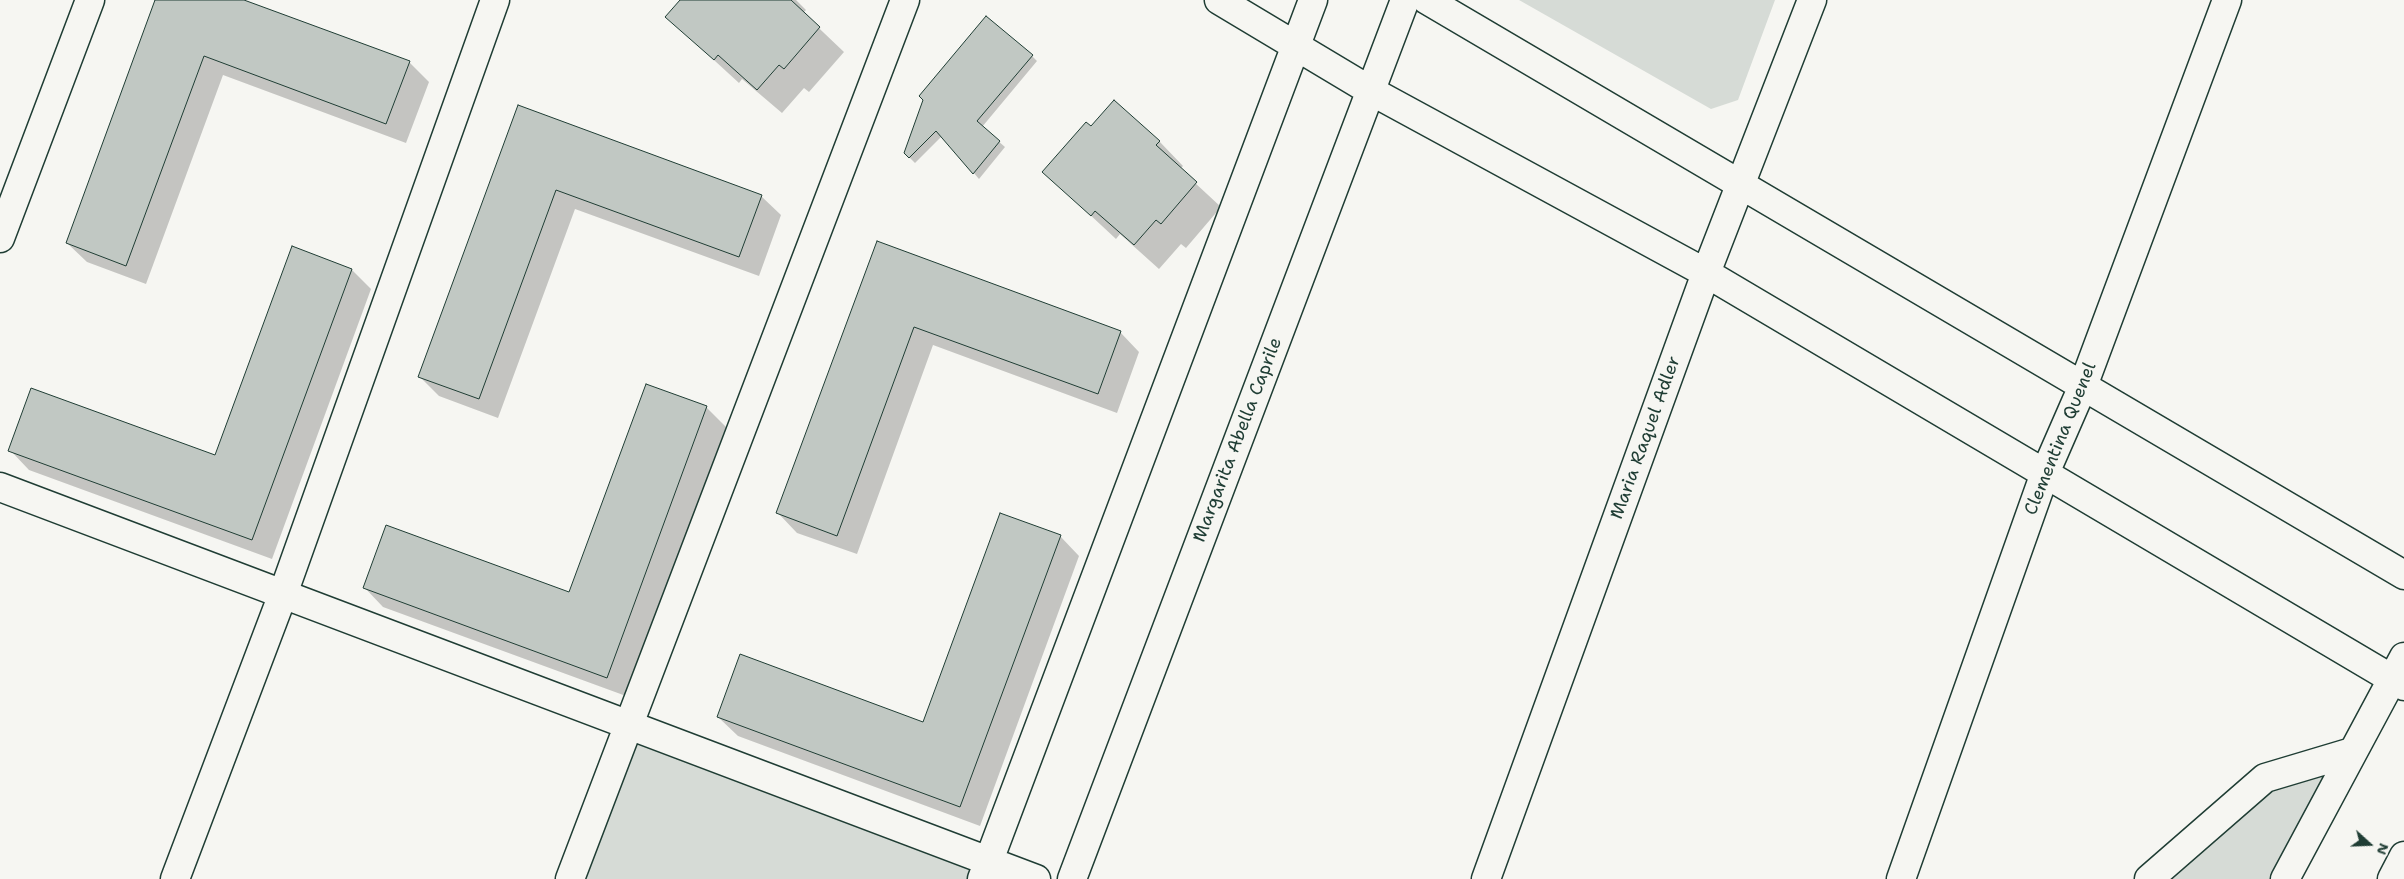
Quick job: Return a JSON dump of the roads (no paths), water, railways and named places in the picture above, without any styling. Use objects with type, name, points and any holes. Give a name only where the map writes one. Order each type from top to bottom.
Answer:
[{"type":"street","points":[[0,238],[90,0]]},
{"type":"street","points":[[175,879],[283,594],[495,0]]},
{"type":"street","points":[[570,879],[905,0]]},
{"type":"street","points":[[1219,0],[1371,91],[1706,273],[2045,473],[2400,674],[2352,752],[2285,879]]},
{"type":"street","points":[[986,870],[1313,0]]},
{"type":"street","name":"Margarita Abella Caprile","points":[[1072,879],[1405,0]]},
{"type":"street","points":[[1427,0],[1741,183],[2404,575]]},
{"type":"street","name":"Maria Raquel Adler","points":[[1486,879],[1706,273],[1812,0]]},
{"type":"street","name":"Clementina Quenel","points":[[1901,879],[2045,473],[2083,386],[2226,0]]},
{"type":"street","points":[[0,486],[627,726],[986,870],[1036,879]]},
{"type":"street","points":[[2149,879],[2265,778],[2352,752]]},
{"type":"street","points":[[2392,879],[2404,856]]}]
